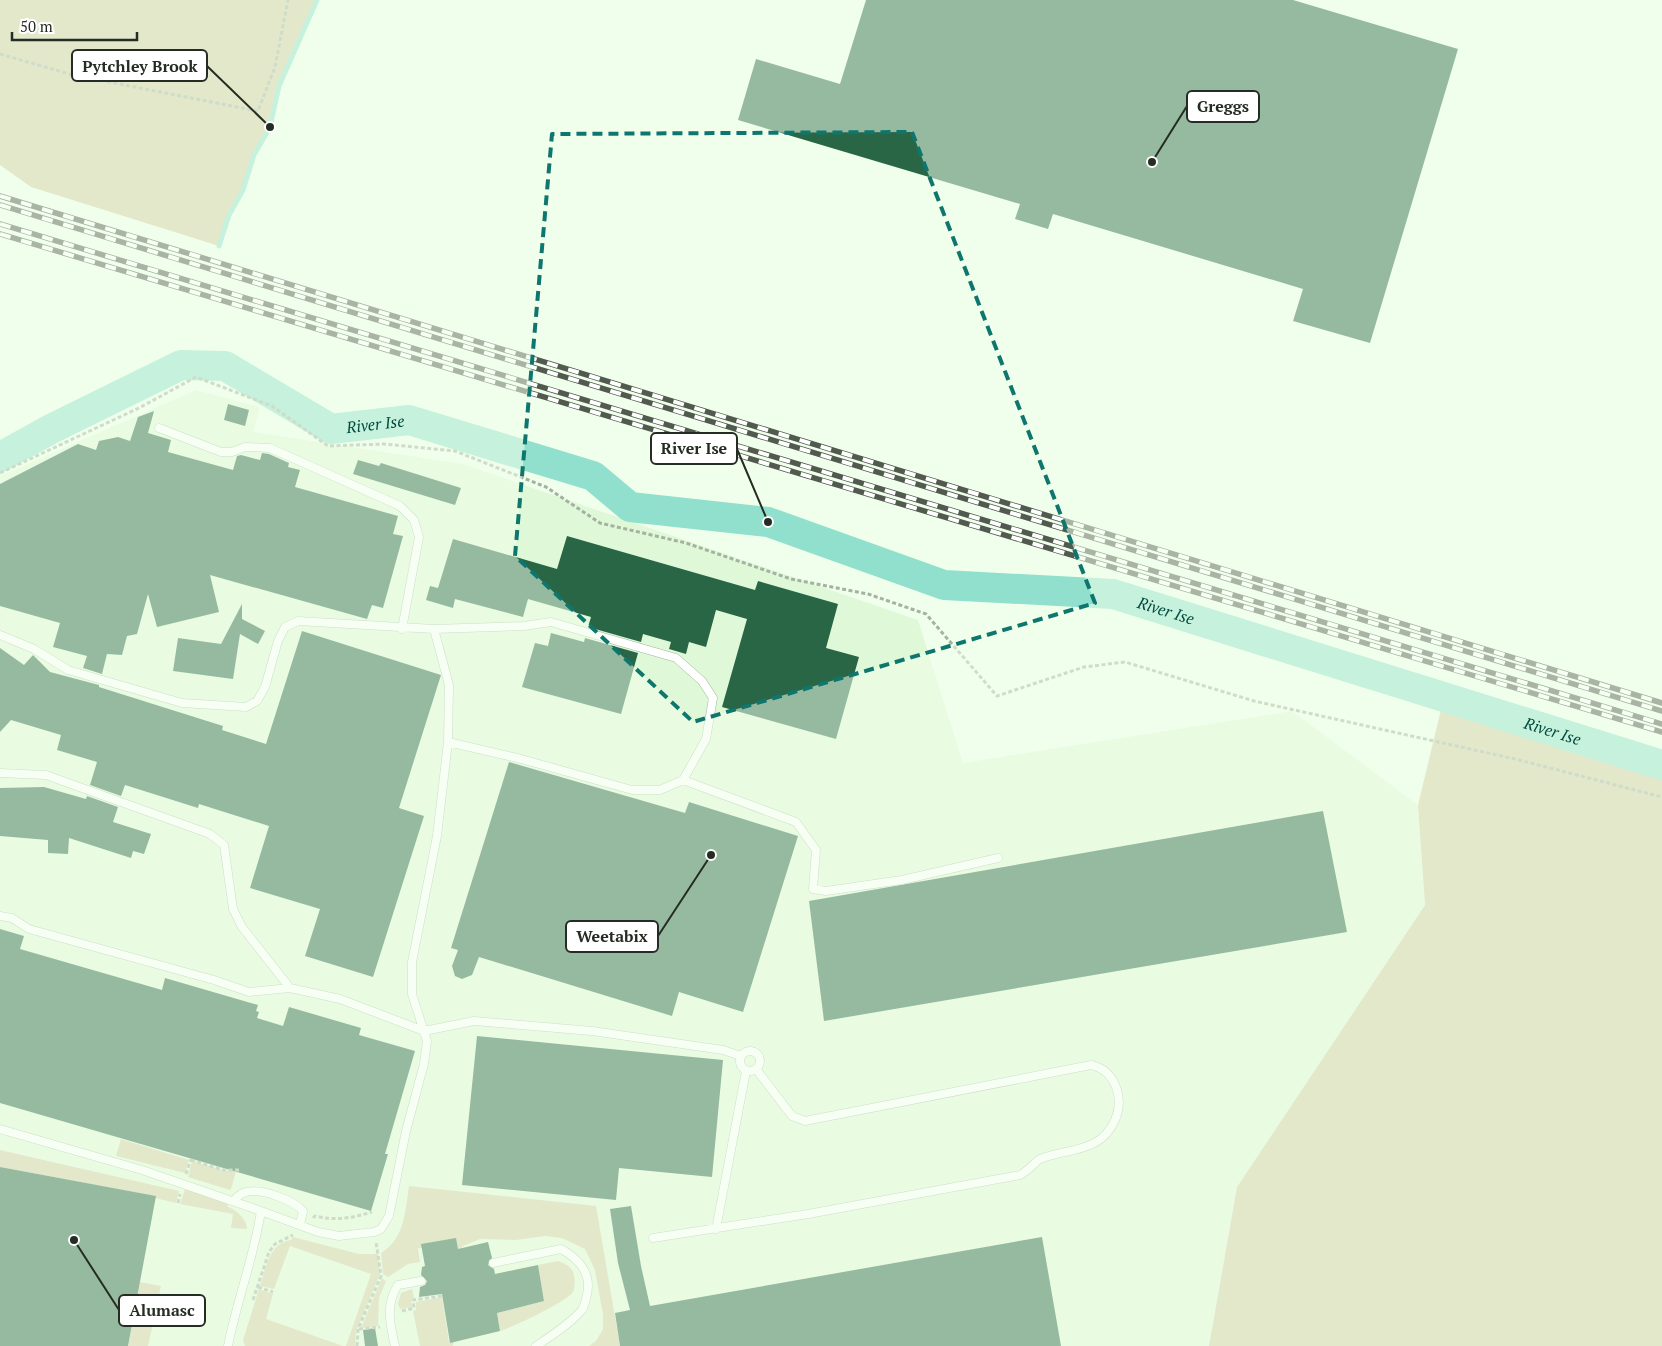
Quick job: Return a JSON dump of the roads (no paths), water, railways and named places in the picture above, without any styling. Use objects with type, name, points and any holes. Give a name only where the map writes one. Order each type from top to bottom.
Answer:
[{"type":"lane","points":[[159,428],[221,452],[232,452],[246,447],[270,448],[400,506],[414,520],[419,537],[402,629]]},
{"type":"lane","points":[[0,635],[34,649],[68,670],[182,703],[246,706],[257,701],[265,688],[278,641],[284,627],[298,621],[402,629],[524,626],[551,622],[676,658],[702,680],[713,698],[706,739],[684,780],[660,790],[632,790],[521,759],[448,742]]},
{"type":"lane","points":[[0,1129],[142,1170],[261,1210],[318,1232],[338,1236],[360,1235],[381,1229],[389,1216],[406,1131],[424,1064],[427,1042],[412,994],[412,962],[437,836],[448,742],[449,684],[434,629]]},
{"type":"lane","points":[[0,773],[46,775],[210,834],[224,845],[232,909],[242,927],[290,988]]},
{"type":"lane","points":[[684,780],[796,822],[816,850],[813,889],[826,891],[902,880],[998,858]]},
{"type":"lane","points":[[0,916],[12,918],[29,929],[214,980],[249,992],[290,988],[340,999],[424,1031],[474,1021],[592,1031],[723,1050],[741,1056]]},
{"type":"lane","points":[[716,1228],[746,1071],[740,1063],[741,1056],[748,1051],[755,1052],[760,1060],[756,1069]]},
{"type":"lane","points":[[653,1238],[808,1214],[1020,1176],[1030,1170],[1038,1160],[1085,1148],[1099,1142],[1113,1125],[1119,1106],[1118,1095],[1110,1076],[1098,1067],[1091,1065],[805,1121],[792,1116],[756,1069]]},
{"type":"lane","points":[[746,1071],[756,1069]]},
{"type":"lane","points":[[232,1201],[246,1192],[259,1192],[284,1198],[296,1204],[303,1211],[300,1224]]},
{"type":"lane","points":[[228,1346],[234,1318],[255,1246],[261,1210]]},
{"type":"lane","points":[[493,1263],[561,1249],[574,1256],[582,1265],[588,1278],[588,1293],[583,1309],[553,1335],[536,1346]]},
{"type":"lane","points":[[395,1346],[389,1313],[390,1299],[398,1285],[420,1280]]},
{"type":"waterway","points":[[219,246],[229,215],[243,190],[254,155],[270,127],[279,86],[317,0]]},
{"type":"waterway","name":"River Ise","points":[[0,457],[51,429],[181,365],[225,366],[331,429],[409,420],[593,476],[630,507],[768,522],[944,585],[1113,594],[1662,765]]},
{"type":"railway","points":[[0,196],[1662,703]]},
{"type":"railway","points":[[0,205],[1662,711]]},
{"type":"railway","points":[[0,224],[1662,724]]},
{"type":"railway","points":[[0,234],[1662,732]]},
{"type":"place","name":"Pytchley Brook","points":[[270,127]]},
{"type":"place","name":"Greggs","points":[[1152,162]]},
{"type":"place","name":"River Ise","points":[[768,522]]},
{"type":"place","name":"Weetabix","points":[[711,855]]},
{"type":"place","name":"Alumasc","points":[[74,1240]]}]
